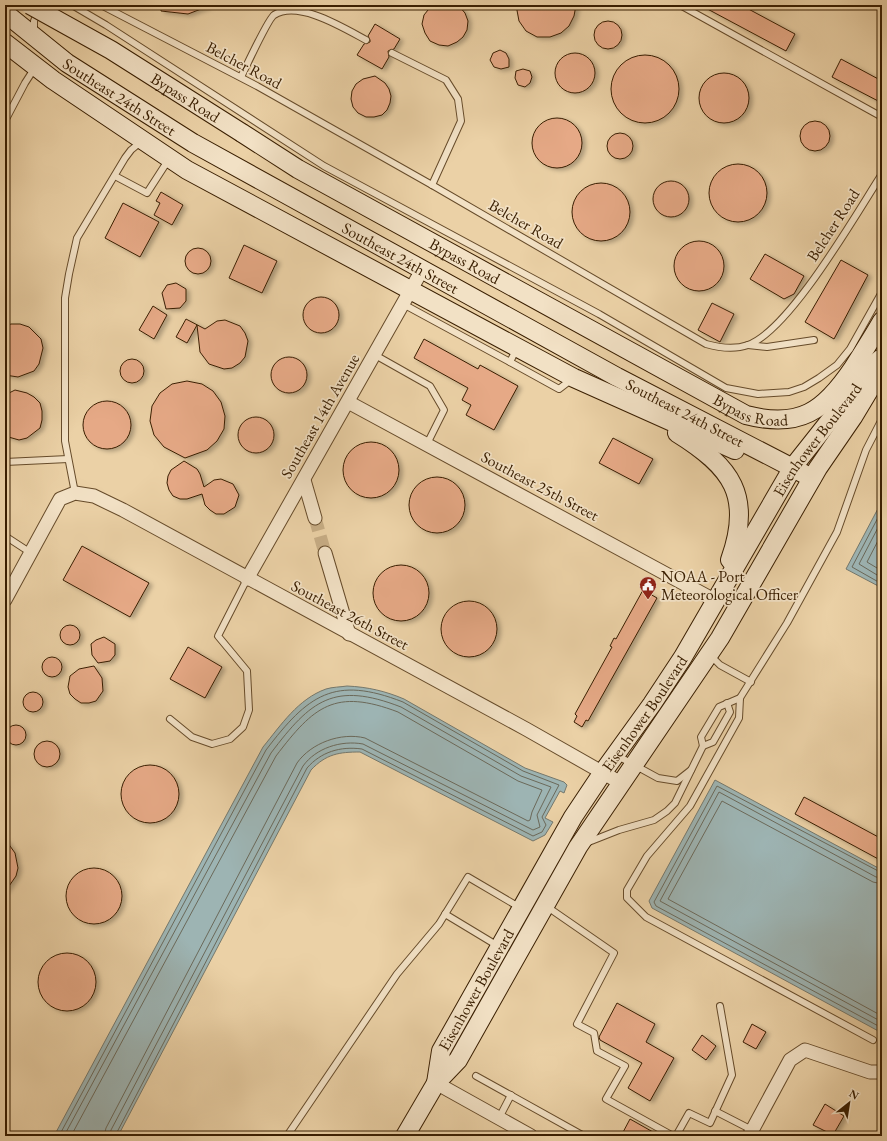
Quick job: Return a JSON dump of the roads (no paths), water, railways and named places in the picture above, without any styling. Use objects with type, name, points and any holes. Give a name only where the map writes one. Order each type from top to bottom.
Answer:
[{"type":"street","name":"Bypass Road","points":[[30,5],[111,50],[305,172],[642,356],[686,383],[746,415],[761,419],[778,420],[805,415],[818,409],[840,388],[882,321]]},
{"type":"street","name":"Southeast 24th Street","points":[[5,13],[67,63],[183,137],[330,220],[528,326],[617,377],[809,482]]},
{"type":"street","name":"Southeast 24th Street","points":[[5,43],[53,80],[187,170],[318,241],[407,297],[514,355],[574,378],[757,460],[790,472]]},
{"type":"street","points":[[92,106],[105,107],[124,117],[129,115],[131,110],[128,103]]},
{"type":"street","points":[[143,140],[163,134],[183,137]]},
{"type":"street","points":[[318,241],[330,220]]},
{"type":"street","name":"Southeast 14th Avenue","points":[[247,579],[422,270]]},
{"type":"street","points":[[514,355],[528,326]]},
{"type":"street","name":"Eisenhower Boulevard","points":[[405,1136],[436,1083],[458,1060],[573,817],[615,754],[660,692],[716,601],[790,472],[854,390],[866,371],[881,357]]},
{"type":"street","name":"Eisenhower Boulevard","points":[[436,1083],[441,1051],[500,948],[534,902],[578,847],[709,655],[809,482],[853,417],[874,382],[881,357]]},
{"type":"street","points":[[624,400],[690,442],[709,456],[721,467],[732,484],[738,500],[740,518],[737,541],[716,601]]},
{"type":"street","name":"Southeast 25th Street","points":[[348,402],[716,601]]},
{"type":"street","points":[[304,480],[315,518]]},
{"type":"street","points":[[5,600],[60,499],[75,493]]},
{"type":"street","name":"Southeast 26th Street","points":[[75,493],[94,496],[123,510],[621,783]]},
{"type":"street","points":[[325,553],[349,634]]},
{"type":"street","points":[[750,1133],[790,1060],[805,1050],[870,1072],[882,1072]]},
{"type":"street","points":[[436,1083],[531,1136]]},
{"type":"lane","points":[[34,37],[34,21],[38,10],[42,5]]},
{"type":"lane","points":[[72,5],[106,25],[324,166],[592,311],[726,388],[758,394],[789,392],[804,387],[819,378],[837,365],[850,349],[882,292]]},
{"type":"lane","name":"Belcher Road","points":[[101,5],[241,77],[432,185],[706,344],[722,349],[748,345],[769,331],[800,299],[882,174]]},
{"type":"lane","points":[[680,5],[882,117]]},
{"type":"lane","points":[[241,77],[273,15],[289,7],[307,9],[366,40]]},
{"type":"lane","points":[[392,53],[446,80],[458,98],[462,121],[432,185]]},
{"type":"lane","points":[[5,121],[25,83],[36,66]]},
{"type":"lane","points":[[75,493],[65,441],[65,298],[69,274],[77,238],[131,150],[143,140]]},
{"type":"lane","points":[[115,176],[147,193],[156,177],[170,158]]},
{"type":"lane","points":[[748,345],[768,347],[814,340]]},
{"type":"lane","points":[[375,355],[430,386],[444,410],[427,444]]},
{"type":"lane","points":[[873,1040],[646,917],[628,898],[627,890],[647,856],[690,806],[739,718],[740,698],[787,623],[837,532],[866,450],[882,419]]},
{"type":"lane","points":[[5,462],[68,458]]},
{"type":"lane","points":[[5,536],[31,552]]},
{"type":"lane","points":[[170,719],[192,738],[212,744],[230,739],[243,727],[249,710],[247,671],[218,636],[247,579]]},
{"type":"lane","points":[[709,655],[720,664],[751,682]]},
{"type":"lane","points":[[578,847],[619,830],[654,820],[675,803],[703,746],[701,737],[719,707],[740,698]]},
{"type":"lane","points":[[703,746],[713,742],[730,712],[727,703]]},
{"type":"lane","points":[[615,754],[658,778],[677,780],[692,769]]},
{"type":"lane","points":[[287,1136],[397,974],[445,914],[468,877],[534,902],[614,953],[577,1024],[594,1033],[597,1051],[625,1066],[606,1099],[675,1136],[689,1113],[710,1123],[732,1075],[720,1006]]},
{"type":"lane","points":[[445,914],[500,948]]},
{"type":"lane","points":[[476,1076],[584,1136]]},
{"type":"lane","points":[[499,1118],[511,1095]]},
{"type":"lane","points":[[715,1111],[750,1133]]},
{"type":"water","points":[[882,501],[882,588],[846,569]]},
{"type":"water","points":[[347,686],[376,690],[404,699],[525,768],[564,782],[567,785],[564,793],[560,791],[545,818],[553,822],[545,835],[533,841],[360,752],[339,753],[322,760],[311,770],[118,1136],[54,1136],[263,747],[283,722],[307,699],[326,689]]},
{"type":"water","points":[[715,780],[882,870],[882,1033],[652,908],[649,901]]},
{"type":"tunnel","points":[[315,518],[325,553]]},
{"type":"place","name":"NOAA - Port Meteorological Officer","points":[[648,600]]}]
